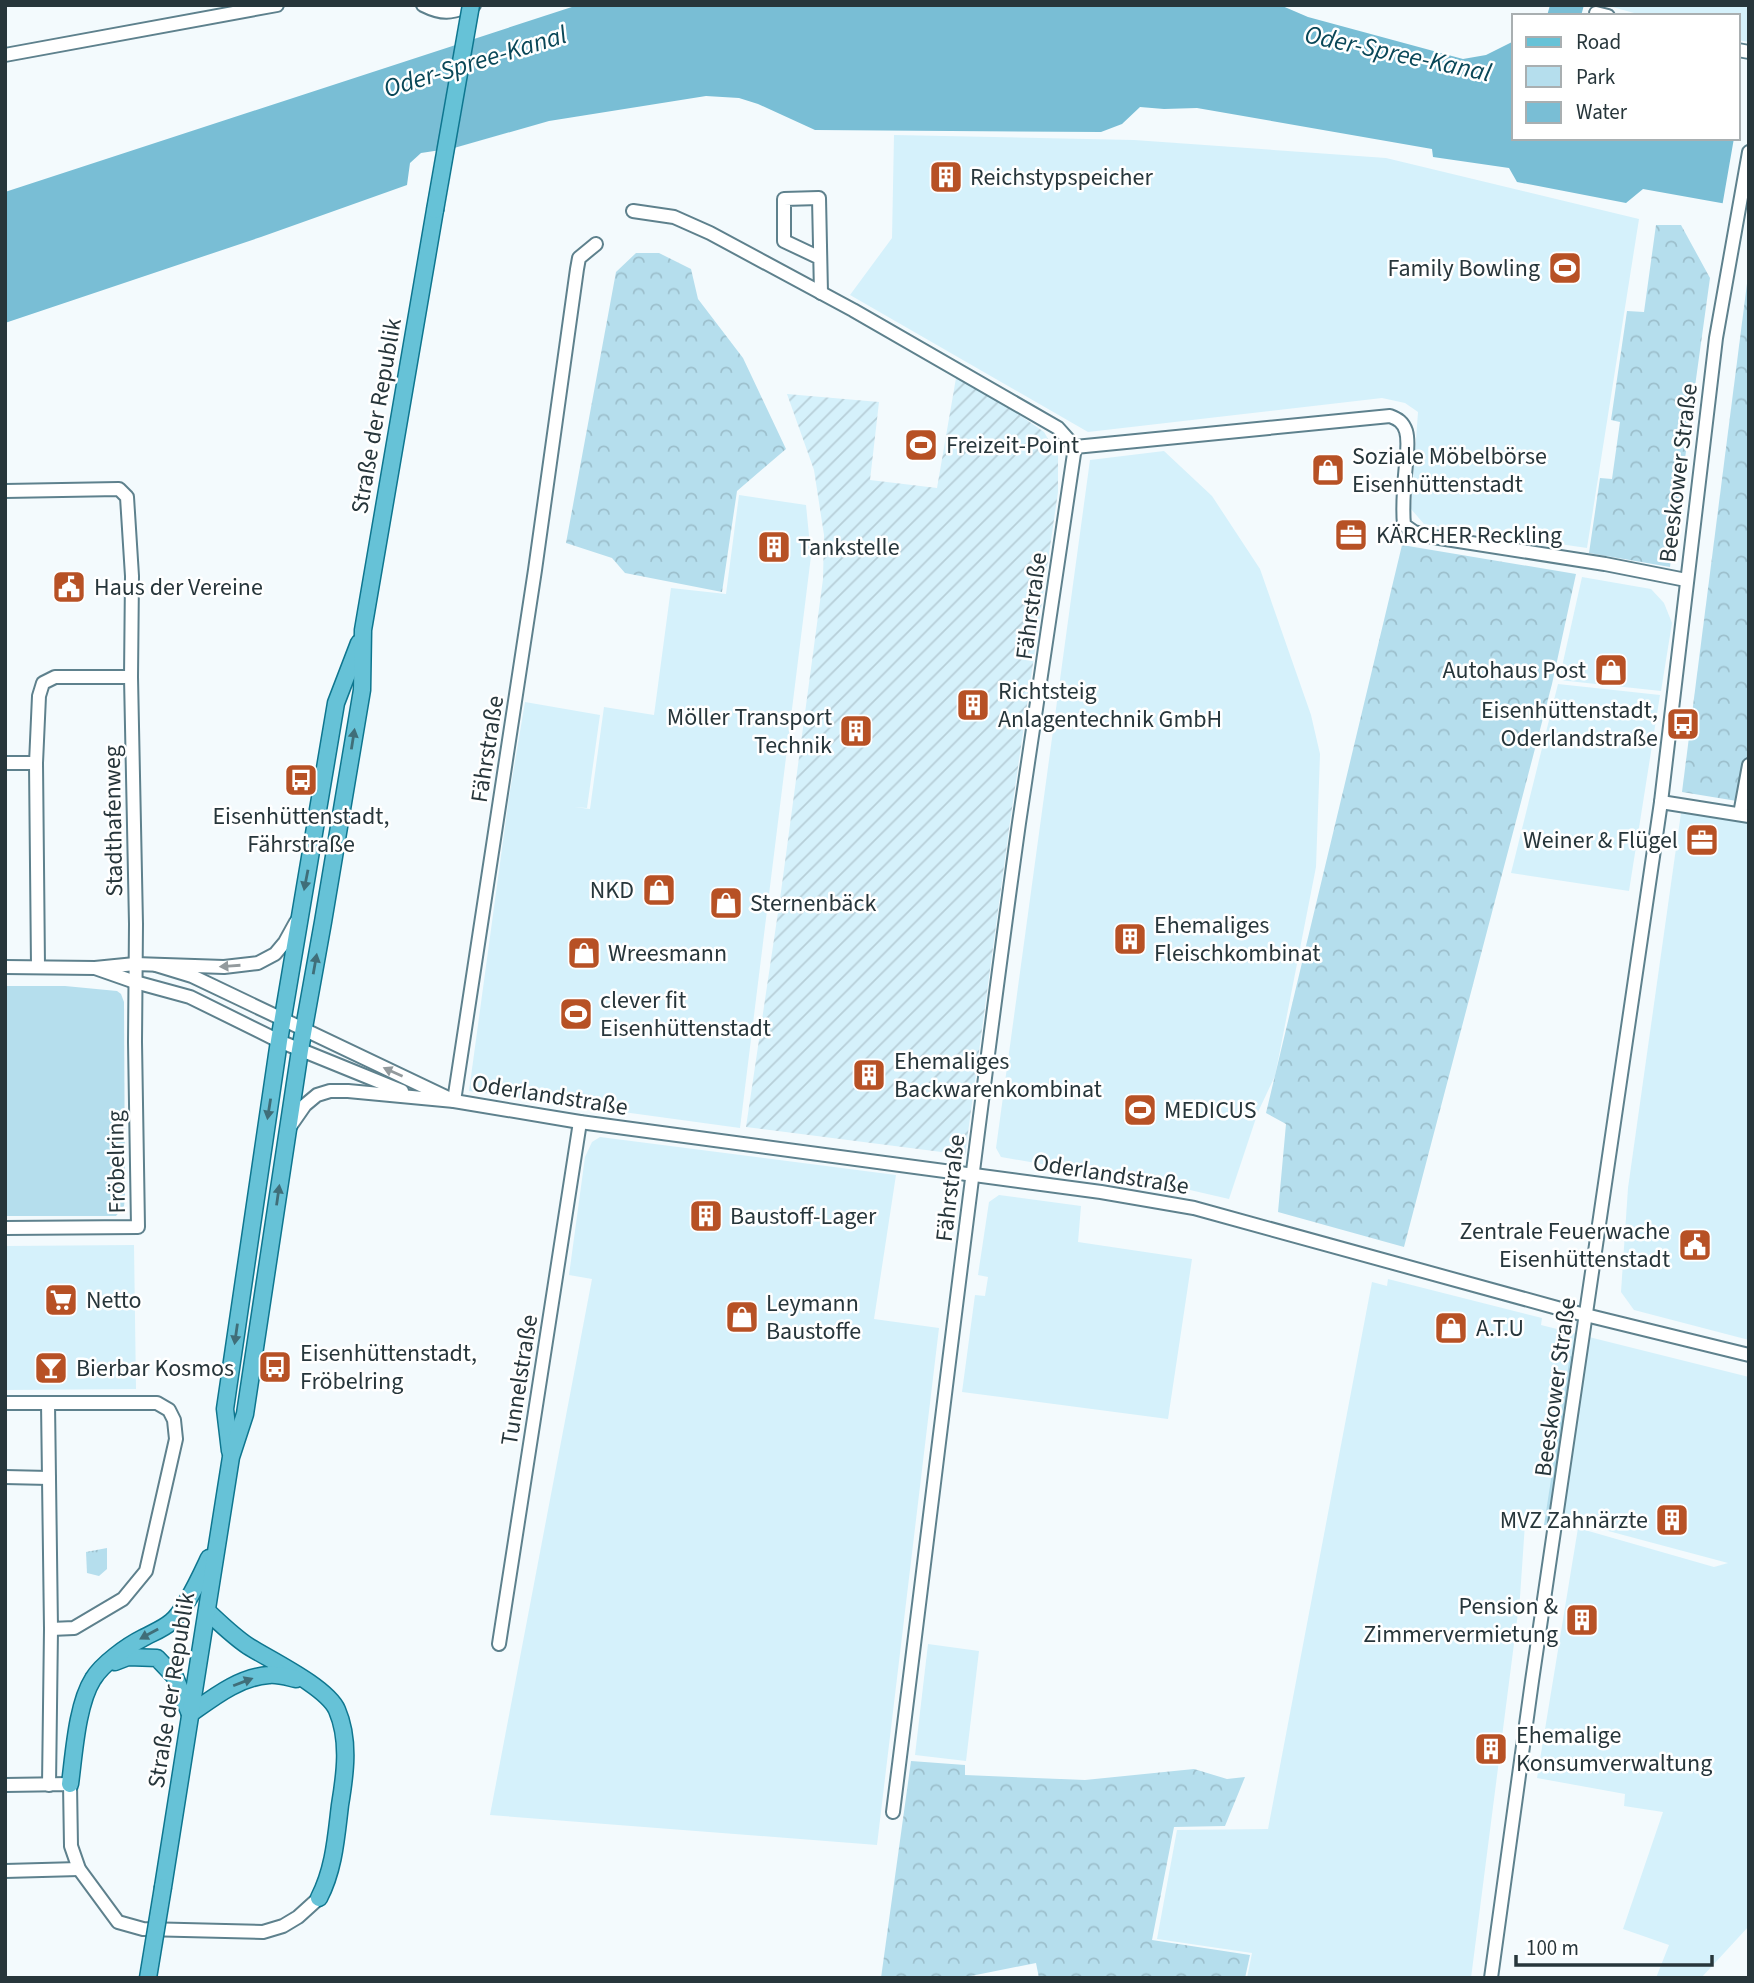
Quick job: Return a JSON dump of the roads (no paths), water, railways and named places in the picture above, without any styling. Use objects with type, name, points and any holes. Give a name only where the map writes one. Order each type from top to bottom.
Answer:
[{"type":"main road","name":"Straße der Republik","points":[[148,1978],[216,1543],[231,1457],[245,1413],[303,1031],[362,690],[363,630],[472,5]]},
{"type":"main road","name":"Straße der Republik","points":[[231,1457],[225,1409],[279,1041],[336,703],[363,630]]},
{"type":"main road","points":[[70,1784],[75,1741],[84,1701],[93,1679],[103,1667],[136,1641],[172,1622],[193,1592],[216,1543]]},
{"type":"main road","points":[[207,1611],[245,1644],[320,1689],[337,1709],[344,1734],[346,1766],[332,1866],[318,1898]]},
{"type":"main road","points":[[103,1667],[128,1657],[157,1658],[175,1677],[190,1714],[223,1691],[248,1679],[270,1674],[303,1680]]},
{"type":"street","points":[[5,55],[277,5]]},
{"type":"street","points":[[423,5],[437,12],[447,13],[472,5]]},
{"type":"street","name":"Beeskower Straße","points":[[1491,1978],[1661,802],[1716,338],[1749,152]]},
{"type":"street","points":[[820,258],[784,241],[784,199],[819,198],[821,293]]},
{"type":"street","points":[[633,211],[674,217],[710,233],[853,310],[1058,428],[1075,447],[1390,416],[1399,420],[1408,440],[1402,507],[1404,525],[1414,532],[1686,580]]},
{"type":"street","name":"Fährstraße","points":[[454,1101],[535,570],[577,269],[579,258],[596,244]]},
{"type":"street","name":"Fährstraße","points":[[893,1812],[973,1175],[1020,823],[1075,447]]},
{"type":"street","name":"Stadthafenweg","points":[[5,491],[119,489],[128,497],[132,576],[135,964]]},
{"type":"street","points":[[38,967],[36,763],[39,696],[43,683],[55,677],[131,677]]},
{"type":"street","points":[[5,763],[36,763]]},
{"type":"street","points":[[1661,802],[1744,815],[1749,765]]},
{"type":"street","points":[[5,967],[95,968],[135,964],[225,967],[258,963],[275,954],[299,916]]},
{"type":"street","name":"Fröbelring","points":[[5,1228],[138,1227],[135,964]]},
{"type":"street","points":[[156,965],[192,976],[303,1031]]},
{"type":"street","points":[[95,968],[190,997],[300,1050]]},
{"type":"street","name":"Oderlandstraße","points":[[303,1031],[454,1101]]},
{"type":"street","name":"Oderlandstraße","points":[[300,1050],[416,1097]]},
{"type":"street","name":"Oderlandstraße","points":[[288,1128],[304,1105],[317,1095],[330,1091],[348,1091],[454,1101],[580,1122],[1101,1192],[1195,1208],[1561,1309],[1749,1355]]},
{"type":"street","name":"Tunnelstraße","points":[[499,1644],[580,1122]]},
{"type":"street","points":[[5,1403],[157,1403],[169,1410],[174,1420],[176,1439],[146,1571],[123,1599],[74,1628],[51,1629]]},
{"type":"street","points":[[48,1403],[51,1629],[49,1784]]},
{"type":"street","points":[[5,1477],[48,1478]]},
{"type":"street","points":[[5,1785],[70,1784],[71,1846],[79,1869],[118,1922],[144,1929],[263,1932],[283,1926],[298,1917],[318,1898]]},
{"type":"street","points":[[5,1871],[79,1869]]},
{"type":"water","name":"Oder-Spree-Kanal","points":[[578,5],[1280,5],[1308,17],[1463,59],[1486,55],[1512,42],[1512,140],[1740,140],[1740,106],[1749,106],[1749,208],[1643,189],[1626,203],[1517,182],[1509,168],[1433,157],[1432,149],[1197,108],[1140,107],[1122,124],[1101,132],[815,130],[739,98],[706,96],[549,121],[454,148],[421,153],[410,163],[407,185],[5,323],[5,192]]},
{"type":"water","points":[[1550,5],[1584,5],[1582,14],[1548,14]]},
{"type":"place","name":"Reichstypspeicher","points":[[946,177]]},
{"type":"place","name":"Family Bowling","points":[[1565,268]]},
{"type":"place","name":"Freizeit-Point","points":[[921,445]]},
{"type":"place","name":"Soziale Möbelbörse Eisenhüttenstadt","points":[[1328,470]]},
{"type":"place","name":"KÄRCHER Reckling","points":[[1351,535]]},
{"type":"place","name":"Tankstelle","points":[[774,547]]},
{"type":"place","name":"Haus der Vereine","points":[[69,587]]},
{"type":"place","name":"Autohaus Post","points":[[1611,670]]},
{"type":"place","name":"Richtsteig Anlagentechnik GmbH","points":[[973,705]]},
{"type":"place","name":"Eisenhüttenstadt, Oderlandstraße","points":[[1683,724]]},
{"type":"place","name":"Möller Transport Technik","points":[[856,731]]},
{"type":"place","name":"Eisenhüttenstadt, Fährstraße","points":[[301,780]]},
{"type":"place","name":"Weiner & Flügel","points":[[1702,840]]},
{"type":"place","name":"NKD","points":[[659,890]]},
{"type":"place","name":"Sternenbäck","points":[[726,903]]},
{"type":"place","name":"Ehemaliges Fleischkombinat","points":[[1130,939]]},
{"type":"place","name":"Wreesmann","points":[[584,953]]},
{"type":"place","name":"clever fit Eisenhüttenstadt","points":[[576,1014]]},
{"type":"place","name":"Ehemaliges Backwarenkombinat","points":[[869,1075]]},
{"type":"place","name":"MEDICUS","points":[[1140,1110]]},
{"type":"place","name":"Baustoff-Lager","points":[[706,1216]]},
{"type":"place","name":"Zentrale Feuerwache Eisenhüttenstadt","points":[[1695,1245]]},
{"type":"place","name":"Netto","points":[[61,1300]]},
{"type":"place","name":"Leymann Baustoffe","points":[[742,1317]]},
{"type":"place","name":"A.T.U","points":[[1451,1328]]},
{"type":"place","name":"Eisenhüttenstadt, Fröbelring","points":[[275,1367]]},
{"type":"place","name":"Bierbar Kosmos","points":[[51,1368]]},
{"type":"place","name":"MVZ Zahnärzte","points":[[1672,1520]]},
{"type":"place","name":"Pension & Zimmervermietung","points":[[1582,1620]]},
{"type":"place","name":"Ehemalige Konsumverwaltung","points":[[1491,1749]]}]
